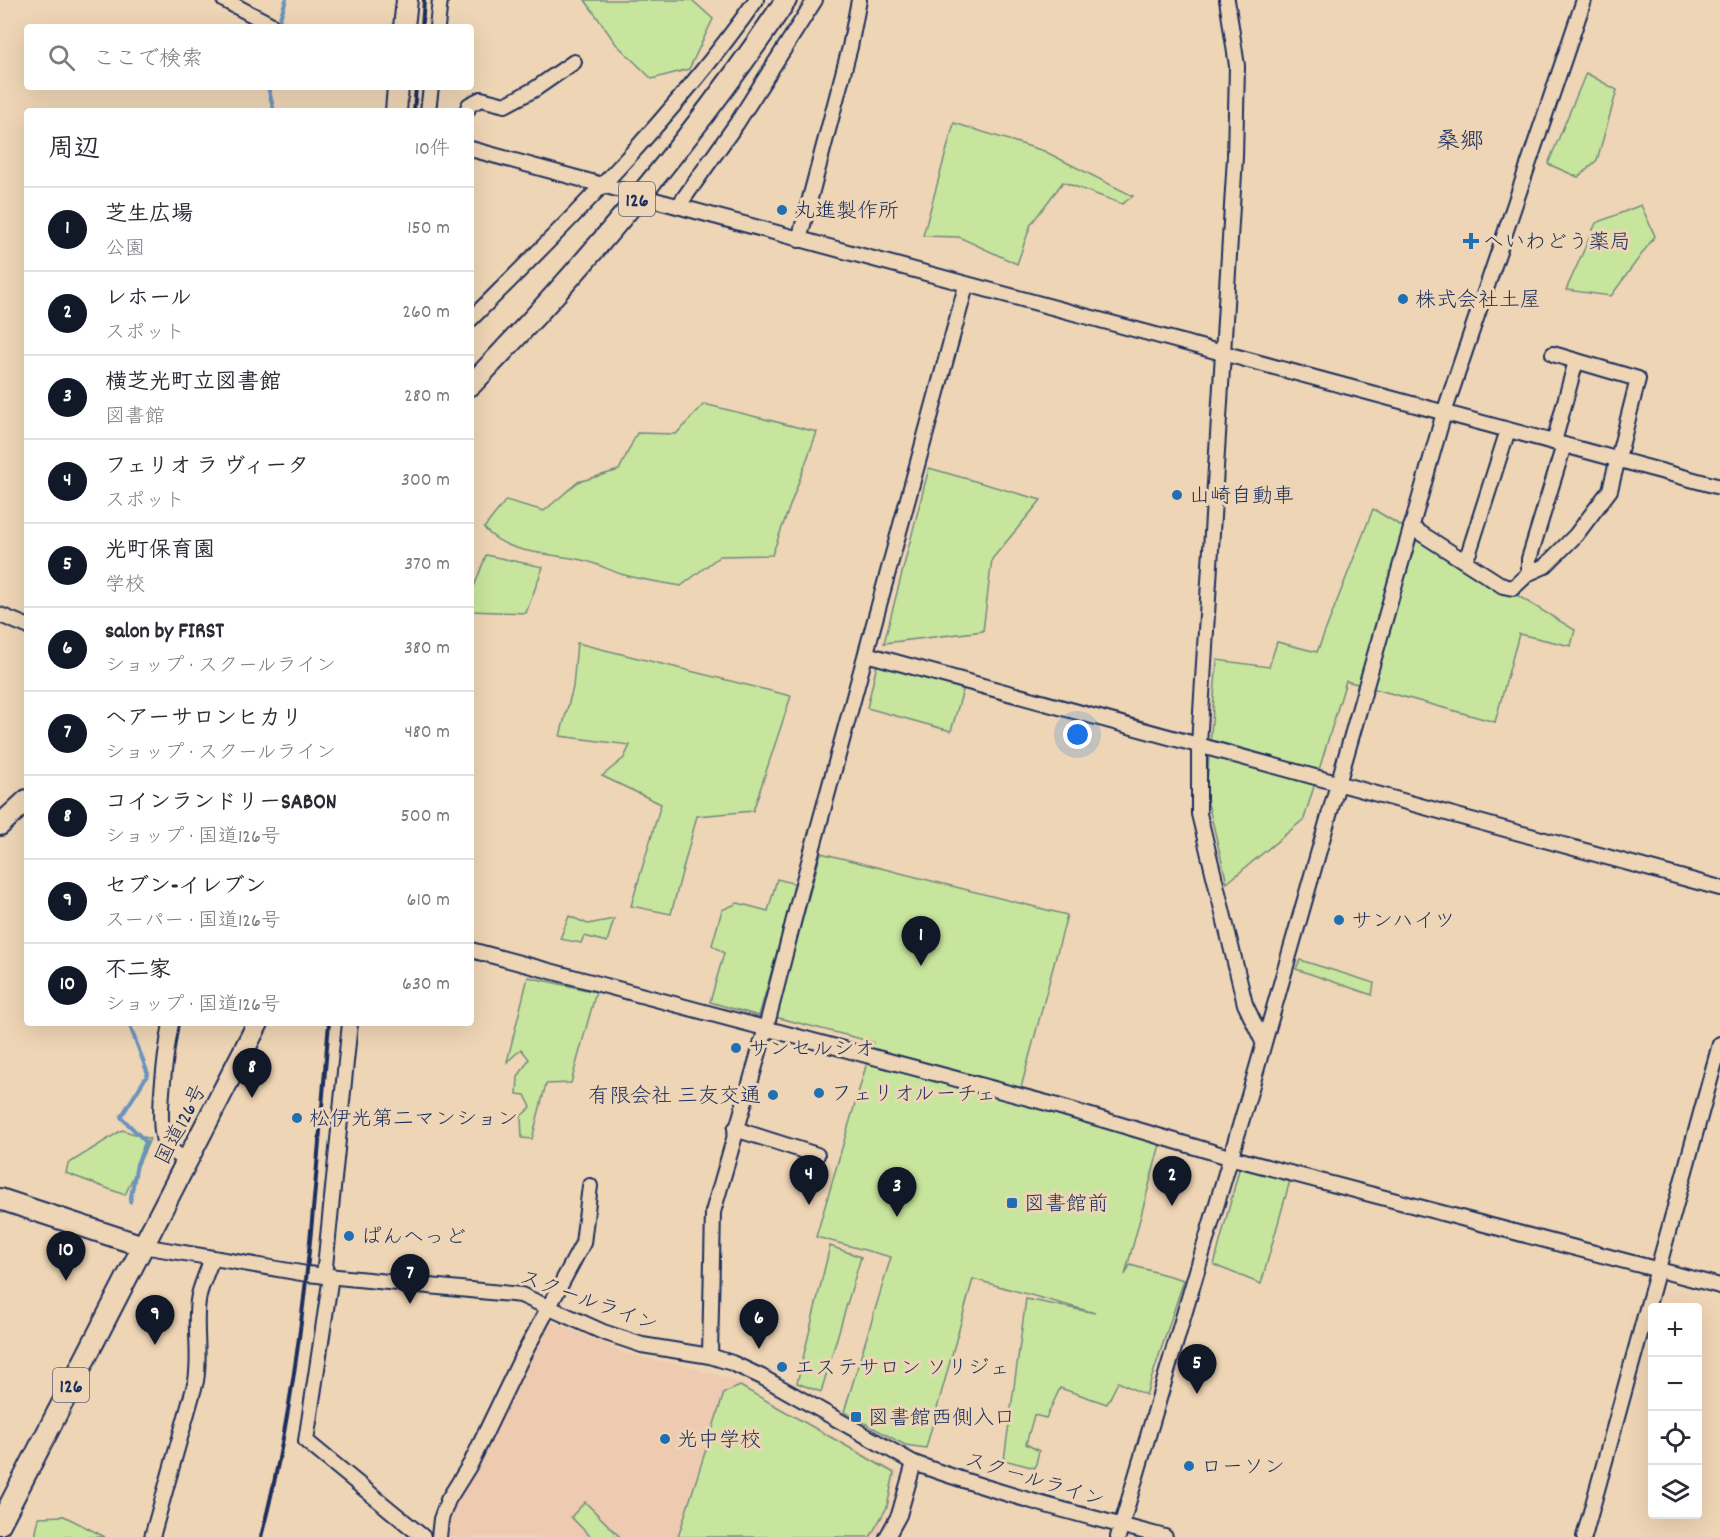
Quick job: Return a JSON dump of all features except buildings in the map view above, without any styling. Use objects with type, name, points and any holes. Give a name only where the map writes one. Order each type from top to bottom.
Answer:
[{"type":"highway","points":[[404,24],[407,0]]},
{"type":"highway","name":"126","points":[[474,382],[580,267],[660,171],[786,0]]},
{"type":"highway","points":[[396,108],[398,90]]},
{"type":"highway","points":[[0,825],[24,803]]},
{"type":"highway","name":"国道126号","points":[[0,1524],[143,1246],[189,1162],[257,1026]]},
{"type":"highway","points":[[0,1199],[143,1246]]},
{"type":"street","points":[[224,0],[270,24]]},
{"type":"street","points":[[437,24],[440,0]]},
{"type":"street","points":[[474,316],[603,187],[756,0]]},
{"type":"street","points":[[679,205],[737,123],[815,0]]},
{"type":"street","points":[[799,240],[850,47],[859,0]]},
{"type":"street","points":[[1227,0],[1237,66],[1234,157],[1199,745],[1199,814],[1245,1004],[1263,1042]]},
{"type":"street","points":[[1120,1532],[1444,412],[1584,0]]},
{"type":"street","points":[[468,108],[469,105],[481,99],[505,105],[535,89],[574,62]]},
{"type":"street","points":[[428,108],[431,90]]},
{"type":"street","points":[[474,150],[628,192]]},
{"type":"street","points":[[651,199],[1720,488]]},
{"type":"street","points":[[710,1356],[713,1212],[735,1129],[766,1028],[966,286]]},
{"type":"street","points":[[1411,527],[1503,586],[1513,588],[1529,573],[1545,566],[1576,535],[1610,490],[1638,379],[1553,354]]},
{"type":"street","points":[[1529,573],[1529,560],[1559,444],[1576,361]]},
{"type":"street","points":[[1463,560],[1469,552],[1508,430]]},
{"type":"street","points":[[0,615],[24,625]]},
{"type":"street","points":[[866,654],[1720,888]]},
{"type":"street","points":[[474,951],[1047,1103],[1229,1157],[1720,1287]]},
{"type":"street","points":[[171,1026],[165,1062],[161,1128],[165,1144],[189,1162]]},
{"type":"street","points":[[350,1026],[327,1276],[306,1442],[423,1537]]},
{"type":"street","points":[[1584,1537],[1720,1044]]},
{"type":"street","points":[[735,1129],[817,1155]]},
{"type":"street","points":[[440,1537],[441,1519],[448,1500],[471,1463],[519,1361],[584,1243],[590,1186]]},
{"type":"street","name":"スクールライン","points":[[143,1246],[327,1276],[509,1292],[549,1307],[603,1332],[642,1345],[710,1356],[762,1377],[914,1462],[1120,1532],[1165,1537]]},
{"type":"street","points":[[152,1537],[196,1381],[200,1357],[197,1317],[199,1294],[212,1258]]},
{"type":"street","points":[[887,1537],[899,1515],[914,1462]]},
{"type":"shaded area","name":"光中学校","points":[[550,1321],[626,1354],[690,1367],[732,1380],[898,1472],[889,1506],[876,1537],[450,1537],[448,1530],[454,1507],[478,1468]]},
{"type":"green space","points":[[585,0],[692,0],[713,19],[689,69],[652,79],[616,44]]},
{"type":"green space","points":[[1586,73],[1617,90],[1597,160],[1578,177],[1548,164]]},
{"type":"green space","points":[[954,123],[1044,151],[1133,196],[1122,204],[1063,182],[1031,224],[1017,264],[959,237],[923,236]]},
{"type":"green space","points":[[1641,205],[1655,236],[1611,296],[1566,290],[1596,223]]},
{"type":"green space","points":[[704,404],[817,432],[772,555],[720,556],[681,586],[628,576],[573,558],[519,549],[494,537],[484,528],[506,500],[544,511],[578,482],[619,470],[637,433],[676,434]]},
{"type":"green space","points":[[929,468],[1041,500],[992,559],[983,631],[884,643]]},
{"type":"green space","points":[[1373,509],[1575,630],[1571,646],[1519,634],[1495,722],[1346,681],[1304,819],[1227,883],[1206,795],[1217,660],[1269,667],[1277,642],[1317,652]]},
{"type":"green space","points":[[486,555],[543,567],[526,613],[474,611],[474,587]]},
{"type":"green space","points":[[577,643],[791,696],[753,811],[697,816],[671,914],[631,906],[661,804],[602,776],[624,758],[630,745],[560,736],[573,687]]},
{"type":"green space","points":[[879,656],[966,680],[951,731],[867,708]]},
{"type":"green space","points":[[821,853],[1067,915],[1018,1099],[1162,1137],[1125,1275],[1130,1265],[1184,1280],[1146,1395],[1118,1382],[1107,1404],[1060,1388],[1046,1418],[1034,1415],[1026,1444],[1039,1451],[1035,1468],[1004,1460],[1026,1299],[1095,1313],[973,1279],[926,1448],[905,1445],[844,1412],[891,1257],[816,1237],[873,1042],[775,1017]]},
{"type":"green space","points":[[777,879],[796,884],[759,1016],[710,1002],[724,953],[712,945],[722,910],[738,903],[768,911]]},
{"type":"green space","points":[[569,916],[588,924],[614,919],[607,942],[584,936],[581,943],[560,939]]},
{"type":"green space","points":[[1300,960],[1374,983],[1372,995],[1296,969]]},
{"type":"green space","points":[[528,977],[596,992],[571,1083],[546,1084],[532,1139],[522,1138],[521,1116],[531,1107],[525,1095],[517,1094],[518,1077],[529,1059],[521,1049],[507,1062]]},
{"type":"green space","points":[[122,1130],[150,1139],[125,1195],[66,1173],[68,1164]]},
{"type":"green space","points":[[1240,1166],[1291,1177],[1261,1284],[1214,1265]]},
{"type":"green space","points":[[830,1246],[861,1257],[821,1392],[797,1383]]},
{"type":"green space","points":[[740,1386],[894,1473],[887,1507],[870,1537],[678,1537],[724,1393]]},
{"type":"green space","points":[[585,1502],[620,1537],[591,1537],[571,1517]]},
{"type":"green space","points":[[64,1516],[105,1537],[35,1537],[39,1517]]},
{"type":"waterway","points":[[278,24],[286,0]]},
{"type":"waterway","points":[[269,90],[273,108]]},
{"type":"waterway","points":[[130,1026],[148,1074],[121,1117],[146,1142],[137,1164],[130,1202]]},
{"type":"railway","points":[[422,24],[424,0]]},
{"type":"railway","points":[[414,108],[416,90]]},
{"type":"railway","points":[[261,1537],[276,1474],[298,1346],[306,1282],[329,1026]]},
{"type":"place","name":"丸進製作所","points":[[782,210]]},
{"type":"place","name":"へいわどう薬局","points":[[1471,241]]},
{"type":"place","name":"株式会社土屋","points":[[1403,299]]},
{"type":"place","name":"山崎自動車","points":[[1177,495]]},
{"type":"place","name":"サンハイツ","points":[[1339,920]]},
{"type":"place","name":"芝生広場","points":[[921,966]]},
{"type":"place","name":"サンセルシオ","points":[[736,1048]]},
{"type":"place","name":"フェリオルーチェ","points":[[819,1093]]},
{"type":"place","name":"有限会社 三友交通","points":[[773,1095]]},
{"type":"place","name":"コインランドリーSABON","points":[[252,1098]]},
{"type":"place","name":"松伊光第二マンション","points":[[297,1118]]},
{"type":"place","name":"図書館前","points":[[1012,1203]]},
{"type":"place","name":"フェリオ ラ ヴィータ","points":[[809,1205]]},
{"type":"place","name":"レホール","points":[[1172,1206]]},
{"type":"place","name":"横芝光町立図書館","points":[[897,1217]]},
{"type":"place","name":"ぱんへっど","points":[[349,1236]]},
{"type":"place","name":"不二家","points":[[66,1281]]},
{"type":"place","name":"ヘアーサロンヒカリ","points":[[410,1304]]},
{"type":"place","name":"セブン-イレブン","points":[[155,1345]]},
{"type":"place","name":"salon by FIRST","points":[[759,1349]]},
{"type":"place","name":"エステサロン ソリジェ","points":[[782,1367]]},
{"type":"place","name":"光町保育園","points":[[1197,1394]]},
{"type":"place","name":"図書館西側入口","points":[[856,1417]]},
{"type":"place","name":"光中学校","points":[[665,1439]]},
{"type":"place","name":"ローソン","points":[[1189,1466]]},
{"type":"district","name":"桑郷","points":[[1460,140]]}]
